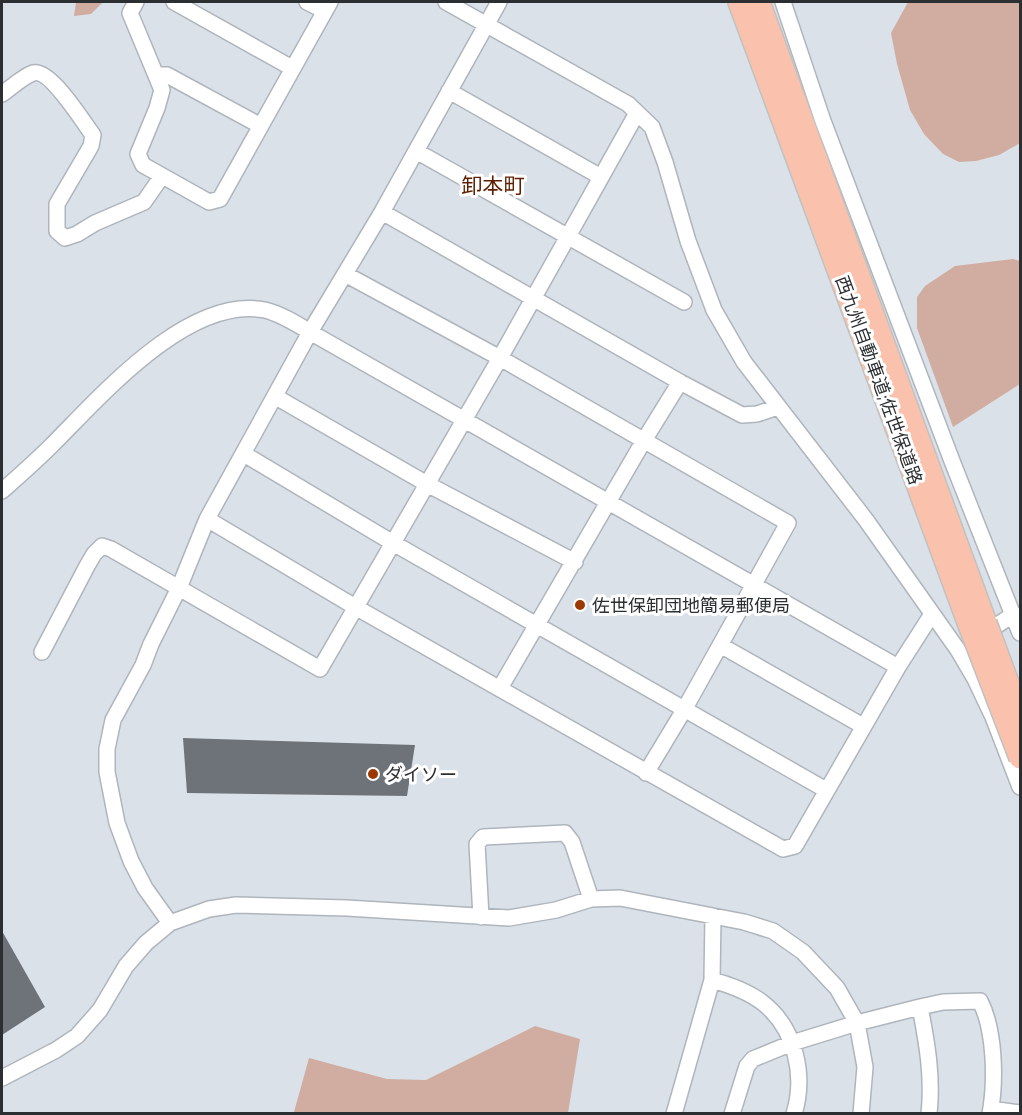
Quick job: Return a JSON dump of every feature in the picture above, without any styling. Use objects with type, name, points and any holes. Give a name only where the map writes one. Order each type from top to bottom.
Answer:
[{"type":"highway","name":"西九州自動車道;佐世保道路","points":[[739,2],[978,624],[1020,715]]},
{"type":"highway","name":"西九州自動車道;佐世保道路","points":[[759,2],[978,624],[1020,758]]},
{"type":"street","points":[[136,2],[130,13],[162,90],[138,154],[143,165],[209,202],[220,200],[327,6],[307,2]]},
{"type":"street","points":[[174,2],[292,69]]},
{"type":"street","points":[[446,2],[628,104],[652,127],[665,162],[688,241],[714,310],[744,362],[866,520],[958,650],[993,717],[1020,787]]},
{"type":"street","points":[[170,923],[145,888],[131,861],[111,797],[106,749],[113,720],[143,665],[179,588],[207,519],[310,332],[382,212],[499,2]]},
{"type":"street","points":[[783,2],[823,121],[947,450],[1020,633]]},
{"type":"street","points":[[2,94],[33,73],[40,73],[52,81],[93,135],[91,146],[57,204],[57,231],[65,238],[144,202],[162,176]]},
{"type":"street","points":[[156,75],[168,75],[261,126]]},
{"type":"street","points":[[449,91],[601,177]]},
{"type":"street","points":[[42,652],[87,566],[102,546],[111,549],[320,669],[500,358],[637,113]]},
{"type":"street","points":[[416,151],[684,302]]},
{"type":"street","points":[[382,212],[742,415],[757,414],[778,407]]},
{"type":"street","points":[[345,274],[500,358],[788,523],[684,710],[646,772]]},
{"type":"street","points":[[2,491],[143,358],[166,340],[191,325],[218,314],[243,309],[266,310],[310,332],[898,667]]},
{"type":"street","points":[[500,688],[680,382]]},
{"type":"street","points":[[276,397],[427,484],[575,562]]},
{"type":"street","points":[[244,454],[393,543],[826,790]]},
{"type":"street","points":[[207,519],[357,608],[783,849],[795,846],[863,726],[932,614]]},
{"type":"street","points":[[958,650],[1014,614]]},
{"type":"street","points":[[720,645],[863,726]]},
{"type":"street","points":[[481,917],[477,844],[483,837],[565,833],[572,842],[591,899]]},
{"type":"street","points":[[2,1078],[56,1050],[88,1025],[112,993],[133,956],[158,932],[170,923],[208,909],[236,905],[347,908],[509,918],[530,916],[591,899],[620,898],[760,927],[789,941],[827,976],[845,999],[857,1023],[865,1067],[861,1113]]},
{"type":"street","points":[[673,1113],[712,980],[713,916]]},
{"type":"street","points":[[712,980],[736,987],[763,1003],[780,1020],[792,1043],[798,1062],[800,1080],[794,1113]]},
{"type":"street","points":[[732,1113],[747,1066],[753,1059],[792,1043],[857,1023],[943,1002],[980,1001],[987,1014],[993,1049],[991,1111],[1020,1113]]},
{"type":"street","points":[[920,1007],[929,1053],[931,1085],[929,1113]]},
{"type":"shaded area","points":[[76,2],[103,2],[91,14],[74,16]]},
{"type":"shaded area","points":[[908,2],[1020,2],[1020,143],[999,155],[976,161],[959,162],[943,154],[924,134],[910,110],[891,33]]},
{"type":"shaded area","points":[[1013,259],[1020,261],[1020,384],[953,427],[917,328],[917,297],[925,286],[955,266]]},
{"type":"shaded area","points":[[535,1026],[580,1039],[568,1113],[286,1113],[294,1112],[309,1058],[387,1079],[426,1080]]},
{"type":"building","points":[[183,738],[415,745],[407,796],[187,793]]},
{"type":"building","points":[[2,931],[45,1007],[2,1035]]},
{"type":"place","name":"佐世保卸団地簡易郵便局","points":[[580,605]]},
{"type":"place","name":"ダイソー","points":[[373,774]]},
{"type":"district","name":"卸本町","points":[[493,185]]}]
